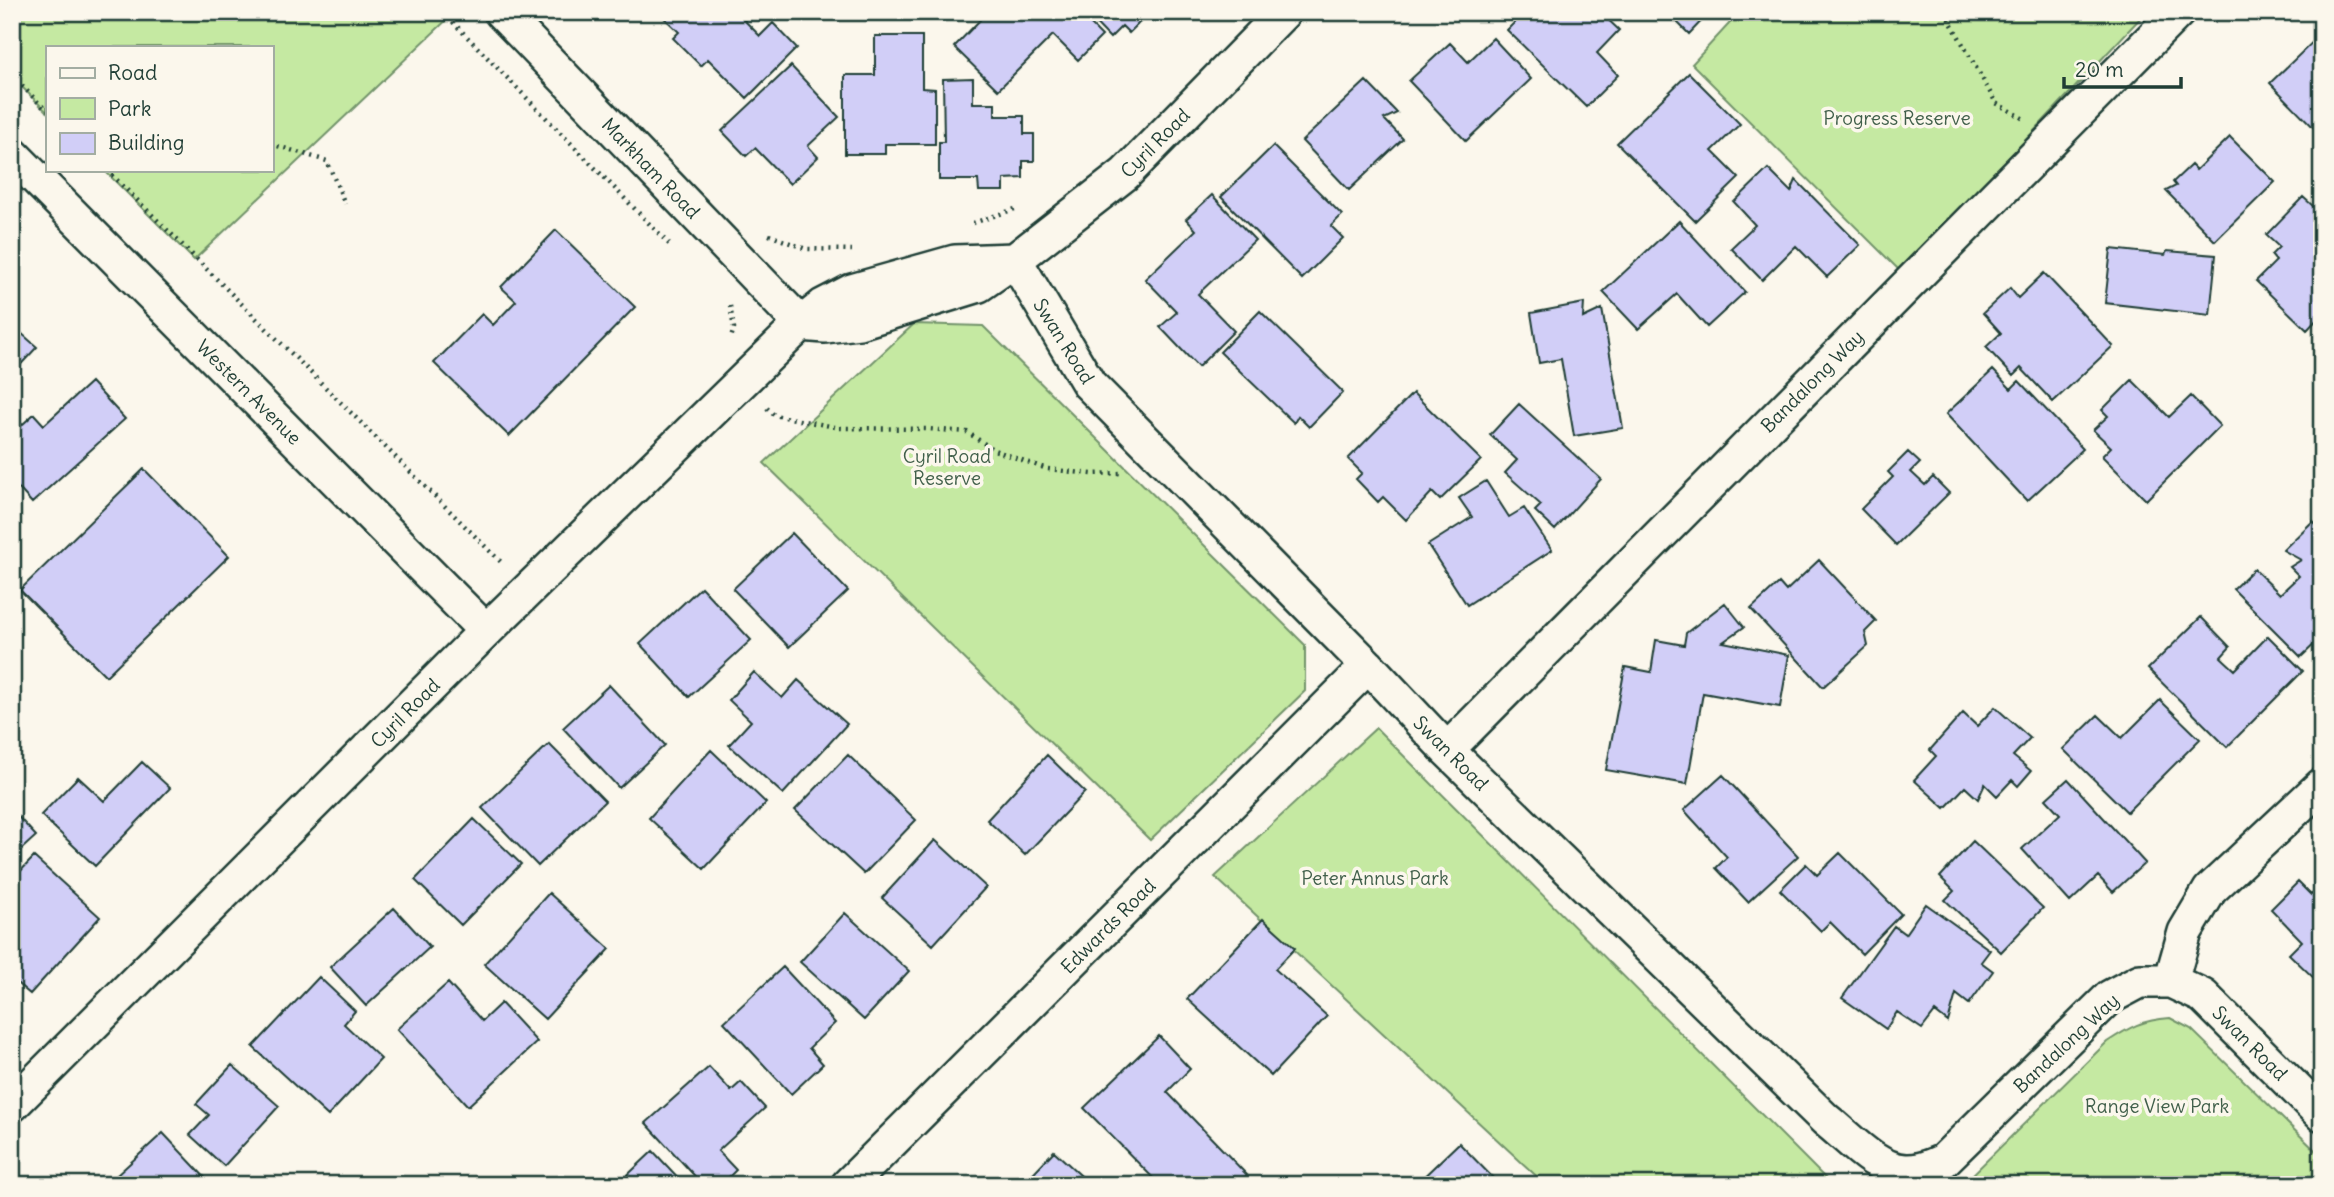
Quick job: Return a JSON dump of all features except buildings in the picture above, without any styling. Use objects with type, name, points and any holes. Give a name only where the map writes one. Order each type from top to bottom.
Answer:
[{"type":"street","name":"Markham Road","points":[[501,12],[801,324]]},
{"type":"street","name":"Cyril Road","points":[[18,1087],[801,324],[825,326],[859,322],[979,285],[1125,174],[1284,12]]},
{"type":"street","name":"Bandalong Way","points":[[1447,750],[2178,12]]},
{"type":"street","name":"Western Avenue","points":[[12,153],[486,631]]},
{"type":"street","name":"Swan Road","points":[[1015,260],[1089,384],[1368,666],[1447,750],[1826,1120],[1884,1176],[1923,1169],[1943,1161]]},
{"type":"street","name":"Edwards Road","points":[[848,1185],[1368,666]]},
{"type":"street","points":[[2171,981],[2185,932],[2210,890],[2322,785]]},
{"type":"street","name":"Bandalong Way","points":[[1943,1161],[2110,998],[2140,981],[2171,981]]},
{"type":"street","name":"Swan Road","points":[[2171,981],[2203,996],[2322,1115]]},
{"type":"path","points":[[1945,12],[1996,103],[2023,118],[2045,145]]},
{"type":"path","points":[[12,76],[46,110]]},
{"type":"path","points":[[273,146],[327,161],[345,204]]},
{"type":"path","points":[[109,172],[529,590]]},
{"type":"path","points":[[970,224],[1028,205]]},
{"type":"path","points":[[767,234],[806,249],[862,251]]},
{"type":"path","points":[[741,383],[774,415],[840,428],[967,432],[994,450],[1046,469],[1092,474],[1130,472],[1160,457]]},
{"type":"green space","points":[[12,12],[455,12],[194,260],[106,172],[273,172],[273,46],[46,46],[46,111],[12,77]]},
{"type":"green space","name":"Progress Reserve","points":[[1740,12],[2146,12],[1901,272],[1692,64]]},
{"type":"green space","name":"Cyril Road Reserve","points":[[914,324],[983,326],[1305,645],[1305,691],[1150,840],[764,463]]},
{"type":"green space","name":"Peter Annus Park","points":[[1376,728],[1832,1185],[1546,1185],[1215,877]]},
{"type":"green space","name":"Range View Park","points":[[2170,1018],[2191,1029],[2322,1157],[2322,1185],[1962,1185],[2107,1042],[2137,1025]]}]
